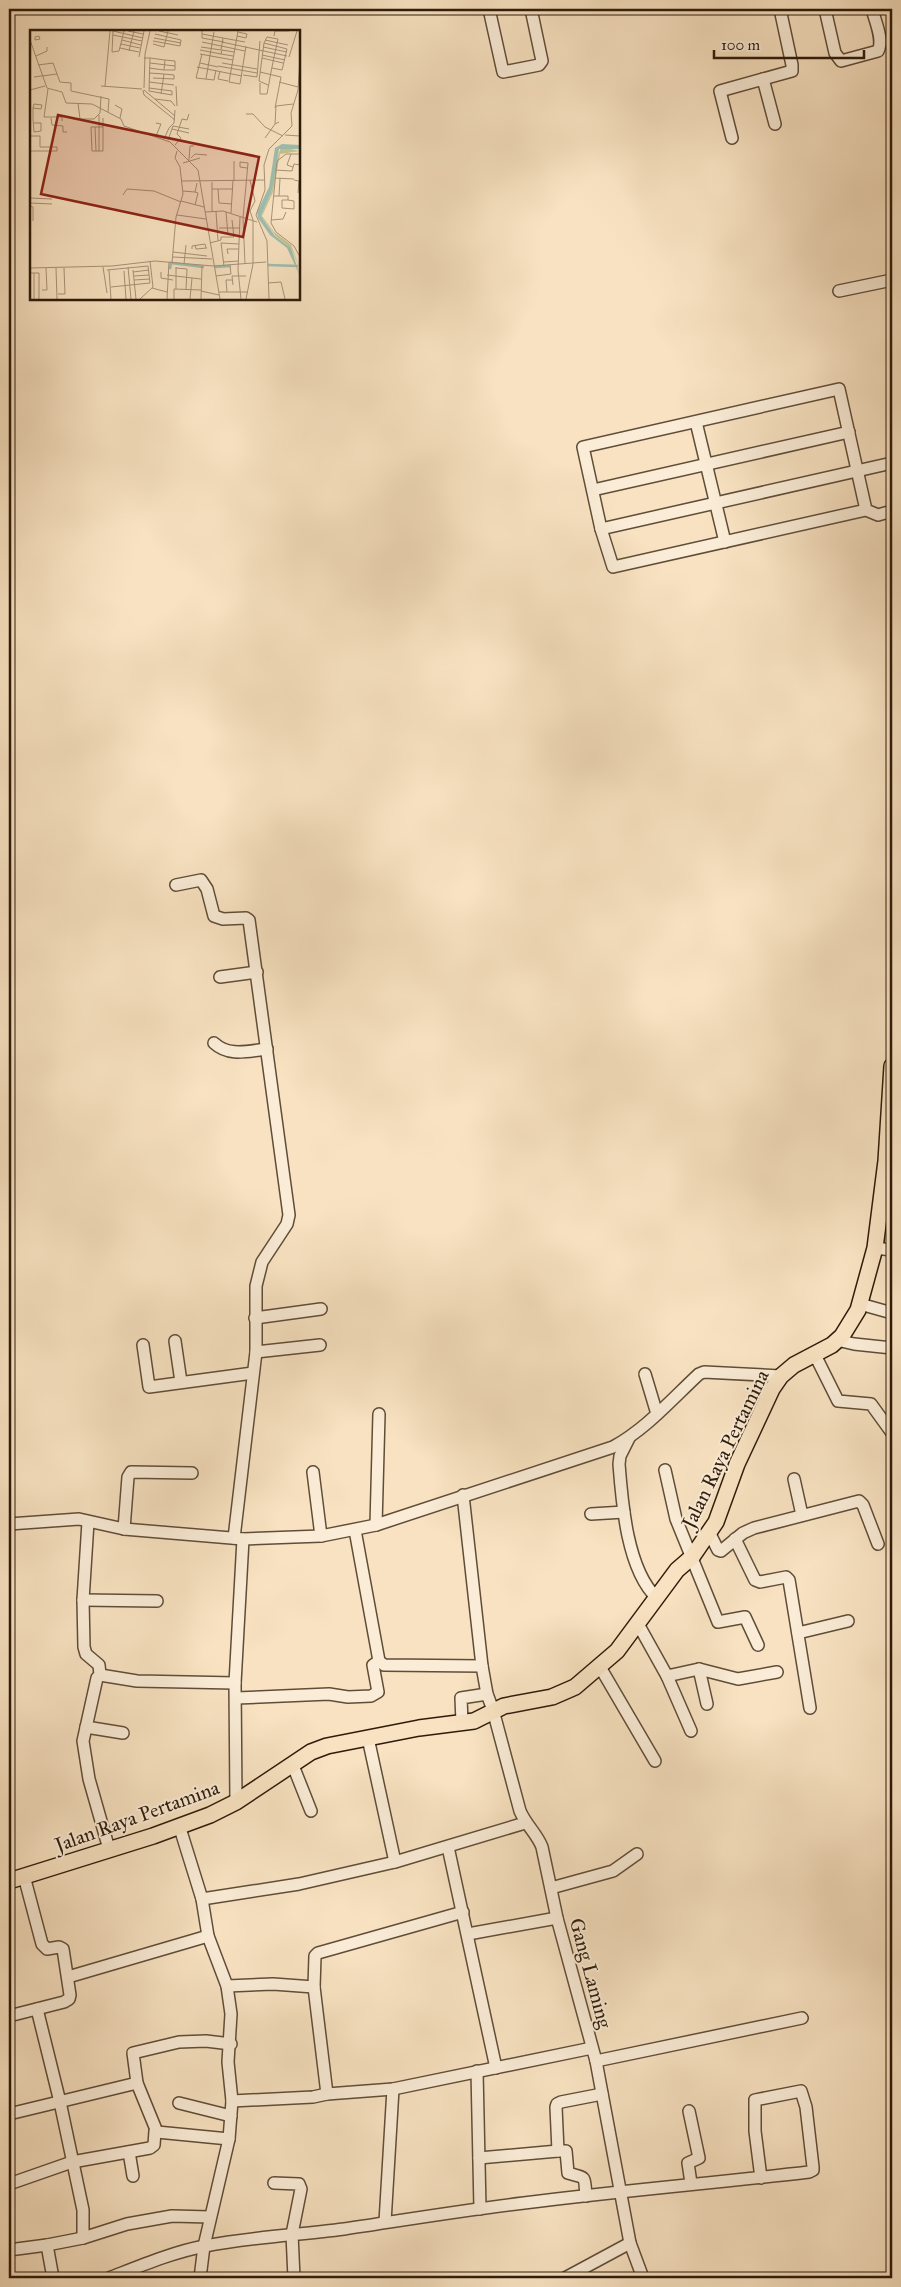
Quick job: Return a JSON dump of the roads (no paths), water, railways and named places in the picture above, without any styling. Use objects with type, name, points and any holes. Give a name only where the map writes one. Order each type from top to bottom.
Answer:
[{"type":"main road","name":"Jalan Raya Pertamina","points":[[9,1881],[153,1836],[210,1815],[236,1802],[311,1752],[328,1746],[368,1738],[474,1721],[493,1710],[511,1704],[552,1698],[570,1690],[600,1667],[617,1651],[677,1570],[692,1557],[716,1522],[737,1464],[772,1389],[781,1376],[794,1365],[815,1355],[838,1340],[852,1323],[860,1304],[886,1212],[886,1161],[891,1113],[892,1066]]},
{"type":"street","points":[[489,9],[503,72],[538,65],[542,61],[531,9]]},
{"type":"street","points":[[732,138],[720,90],[792,71],[780,9]]},
{"type":"street","points":[[825,9],[835,53],[841,60],[878,52],[880,41],[872,9]]},
{"type":"street","points":[[763,79],[774,124]]},
{"type":"street","points":[[839,291],[892,280]]},
{"type":"street","points":[[866,510],[839,390],[583,447],[613,567],[866,510],[878,515],[892,511]]},
{"type":"street","points":[[696,422],[725,542]]},
{"type":"street","points":[[593,490],[849,432]]},
{"type":"street","points":[[602,529],[892,463]]},
{"type":"street","points":[[176,884],[201,880],[207,889],[214,916],[246,918],[248,920],[257,972],[289,1215],[287,1224],[262,1262],[256,1286],[256,1352],[248,1404],[238,1538],[235,1683],[236,1802]]},
{"type":"street","points":[[220,977],[257,972]]},
{"type":"street","points":[[214,1043],[221,1049],[229,1052],[267,1050]]},
{"type":"street","points":[[875,1248],[892,1250]]},
{"type":"street","points":[[860,1304],[892,1313]]},
{"type":"street","points":[[255,1318],[321,1309]]},
{"type":"street","points":[[838,1340],[854,1344],[892,1348]]},
{"type":"street","points":[[175,1342],[181,1382]]},
{"type":"street","points":[[143,1345],[149,1386],[254,1373]]},
{"type":"street","points":[[256,1352],[320,1345]]},
{"type":"street","points":[[815,1355],[838,1400],[871,1404],[892,1433]]},
{"type":"street","points":[[9,1524],[57,1519],[79,1519],[124,1529],[238,1538],[321,1536],[355,1530],[376,1525],[463,1495],[578,1460],[612,1447],[629,1438],[698,1374],[704,1372],[781,1376]]},
{"type":"street","points":[[645,1374],[657,1414]]},
{"type":"street","points":[[376,1525],[379,1414]]},
{"type":"street","points":[[629,1438],[620,1456],[624,1512],[629,1542],[647,1588],[657,1598]]},
{"type":"street","points":[[665,1470],[676,1519],[718,1622],[745,1617],[758,1645]]},
{"type":"street","points":[[124,1529],[128,1477],[131,1472],[192,1473]]},
{"type":"street","points":[[313,1472],[321,1536]]},
{"type":"street","points":[[794,1479],[802,1516]]},
{"type":"street","name":"Gang Laming","points":[[463,1495],[482,1666],[487,1694],[525,1823],[539,1840],[596,2061],[632,2247],[642,2278]]},
{"type":"street","points":[[709,1532],[718,1550],[721,1551],[735,1539],[754,1528],[859,1502],[863,1505],[878,1544]]},
{"type":"street","points":[[592,1514],[624,1512]]},
{"type":"street","points":[[88,1522],[83,1600],[84,1647],[86,1654],[99,1665],[100,1675],[97,1678],[83,1741],[86,1764],[109,1849]]},
{"type":"street","points":[[355,1530],[379,1661],[384,1665],[482,1666]]},
{"type":"street","points":[[735,1539],[755,1580],[760,1582],[788,1578],[810,1708]]},
{"type":"street","points":[[83,1600],[157,1601]]},
{"type":"street","points":[[798,1633],[848,1621]]},
{"type":"street","points":[[638,1624],[667,1676],[690,1731]]},
{"type":"street","points":[[236,1698],[329,1694],[348,1697],[371,1696],[378,1692],[374,1665],[379,1661]]},
{"type":"street","points":[[600,1667],[655,1761]]},
{"type":"street","points":[[667,1676],[699,1669],[738,1679],[777,1672]]},
{"type":"street","points":[[699,1669],[708,1704]]},
{"type":"street","points":[[100,1675],[137,1681],[235,1683]]},
{"type":"street","points":[[462,1722],[461,1698],[487,1694]]},
{"type":"street","points":[[86,1727],[123,1733]]},
{"type":"street","points":[[368,1738],[395,1862]]},
{"type":"street","points":[[292,1763],[311,1811]]},
{"type":"street","points":[[202,1899],[299,1884],[395,1862],[525,1823]]},
{"type":"street","points":[[179,1825],[202,1899],[208,1936],[231,2000],[229,2070],[232,2101],[231,2116],[228,2138],[204,2246],[200,2278]]},
{"type":"street","points":[[448,1847],[496,2068]]},
{"type":"street","points":[[551,1888],[612,1871],[637,1854]]},
{"type":"street","points":[[9,2016],[69,1999],[68,1977],[62,1947],[47,1949],[42,1944],[24,1876]]},
{"type":"street","points":[[327,2094],[314,1988],[314,1959],[318,1953],[463,1912]]},
{"type":"street","points":[[468,1934],[558,1918]]},
{"type":"street","points":[[68,1977],[208,1936]]},
{"type":"street","points":[[227,1986],[273,1984],[314,1988]]},
{"type":"street","points":[[37,2009],[60,2102],[83,2210],[83,2238]]},
{"type":"street","points":[[596,2061],[802,2018]]},
{"type":"street","points":[[9,2184],[72,2162],[153,2147],[155,2131],[137,2083],[133,2054],[136,2051],[187,2041],[231,2044]]},
{"type":"street","points":[[232,2101],[313,2097],[327,2094],[392,2089],[592,2048]]},
{"type":"street","points":[[478,2071],[480,2208]]},
{"type":"street","points":[[9,2114],[137,2083]]},
{"type":"street","points":[[386,2222],[392,2089]]},
{"type":"street","points":[[109,2278],[144,2264],[204,2246],[480,2208],[691,2183],[761,2178],[813,2170],[806,2107],[801,2090],[755,2100],[755,2131],[761,2178]]},
{"type":"street","points":[[558,2151],[557,2104],[602,2094]]},
{"type":"street","points":[[179,2103],[231,2116]]},
{"type":"street","points":[[689,2111],[699,2158],[688,2163],[691,2183]]},
{"type":"street","points":[[155,2131],[228,2138]]},
{"type":"street","points":[[479,2158],[566,2150],[568,2173],[581,2175],[585,2179],[586,2196]]},
{"type":"street","points":[[129,2152],[133,2176]]},
{"type":"street","points":[[274,2183],[298,2184],[300,2187],[296,2220],[292,2234],[294,2278]]},
{"type":"street","points":[[9,2250],[83,2238],[127,2224],[172,2216],[210,2217]]},
{"type":"street","points":[[47,2245],[53,2278]]},
{"type":"street","points":[[565,2278],[632,2247]]}]
